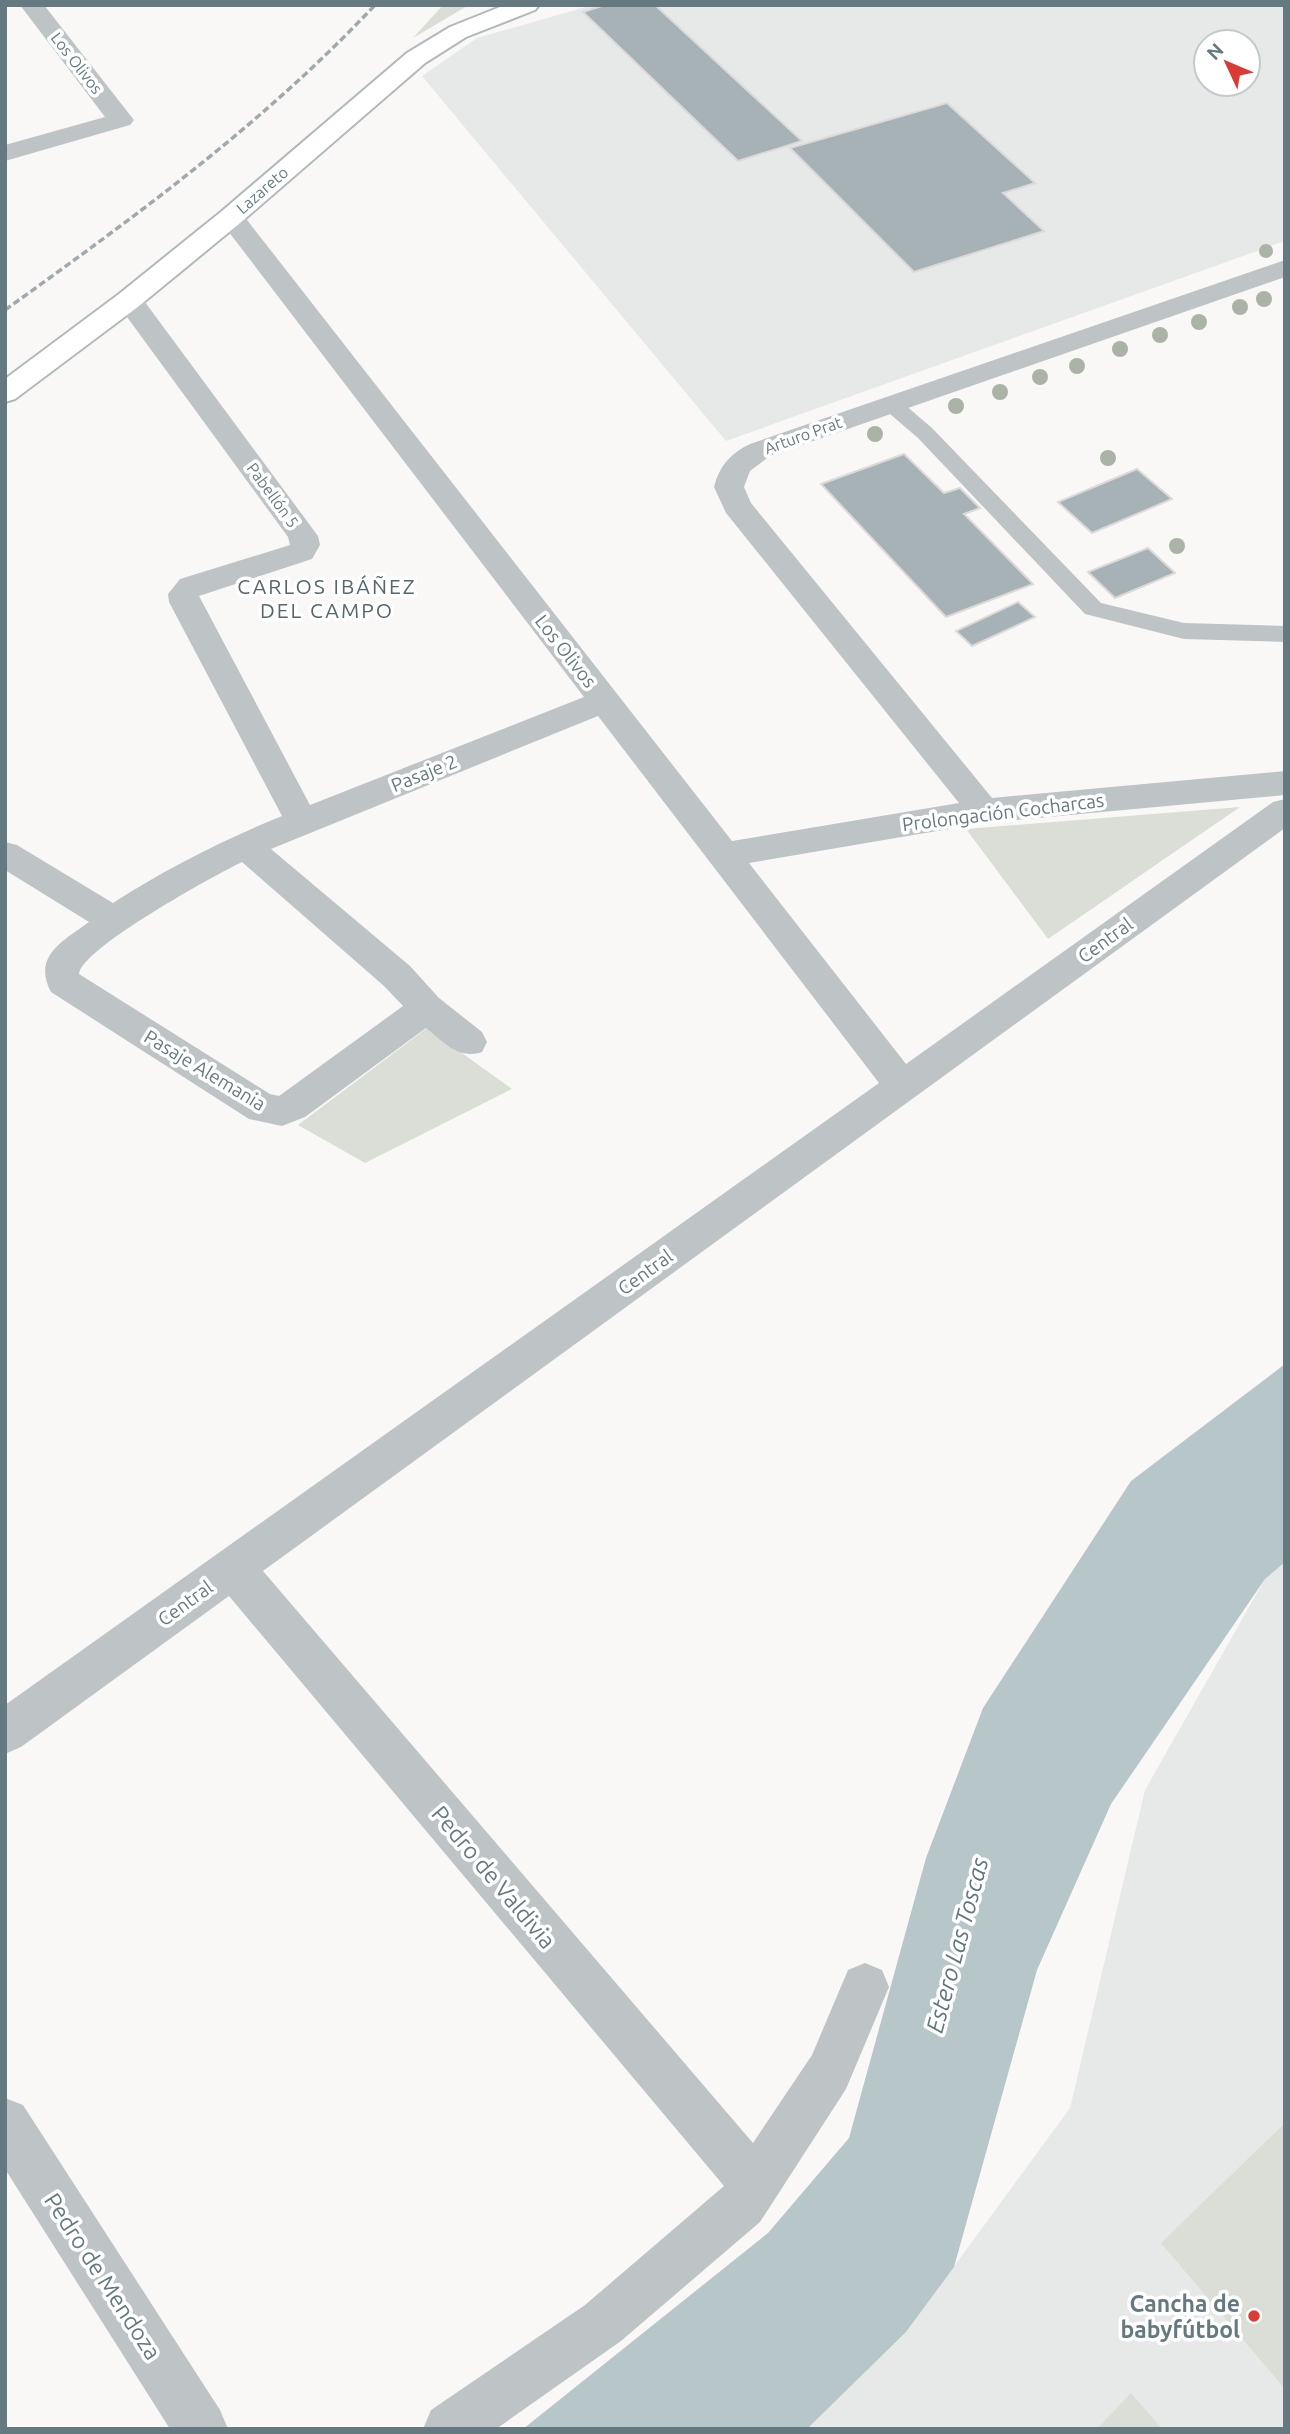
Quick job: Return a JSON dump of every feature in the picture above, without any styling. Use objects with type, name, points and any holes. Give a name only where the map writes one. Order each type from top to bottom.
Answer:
[{"type":"street","name":"Los Olivos","points":[[5,153],[121,120],[32,5]]},
{"type":"street","name":"Lazareto","points":[[5,393],[129,300],[231,217],[416,58],[457,32],[527,5]]},
{"type":"street","name":"Los Olivos","points":[[231,217],[902,1086]]},
{"type":"street","name":"Arturo Prat","points":[[984,811],[731,496],[730,477],[736,466],[746,457],[890,403],[1285,268]]},
{"type":"street","name":"Pabellón 5","points":[[129,300],[303,536],[305,545],[301,552],[191,586],[183,594],[184,602],[302,822]]},
{"type":"street","name":"Pasaje 2","points":[[61,968],[70,956],[113,920],[185,873],[244,845],[604,701]]},
{"type":"street","name":"Prolongación Cocharcas","points":[[724,855],[984,811],[1285,783]]},
{"type":"street","name":"Central","points":[[5,1732],[1285,811]]},
{"type":"street","points":[[244,845],[397,976],[426,1009],[469,1042]]},
{"type":"street","points":[[5,854],[113,920]]},
{"type":"street","name":"Pasaje Alemania","points":[[61,968],[60,977],[64,982],[262,1108],[272,1111],[282,1111],[292,1106],[426,1009]]},
{"type":"street","name":"Pedro de Valdivia","points":[[233,1569],[755,2185]]},
{"type":"street","points":[[450,2429],[603,2323],[742,2204],[829,2072],[865,1986]]},
{"type":"street","name":"Pedro de Mendoza","points":[[5,2123],[201,2429]]},
{"type":"lane","points":[[890,403],[925,433],[1093,609],[1184,631],[1285,634]]},
{"type":"shaded area","points":[[443,5],[469,5],[413,38]]},
{"type":"shaded area","points":[[593,5],[1285,5],[1285,241],[726,441],[422,76],[477,38]]},
{"type":"shaded area","points":[[1240,807],[1048,939],[966,829]]},
{"type":"shaded area","points":[[427,1028],[512,1089],[365,1163],[298,1125]]},
{"type":"shaded area","points":[[1285,1562],[1285,2429],[807,2429],[906,2332],[1070,2108],[1145,1790],[1265,1579]]},
{"type":"shaded area","name":"Cancha de babyfútbol","points":[[1285,2123],[1285,2389],[1161,2243]]},
{"type":"shaded area","points":[[1131,2393],[1162,2429],[1097,2429]]},
{"type":"water","name":"Estero Las Toscas","points":[[1285,1364],[1285,1562],[1265,1579],[1111,1804],[1037,1970],[954,2267],[906,2332],[807,2429],[523,2429],[768,2233],[849,2138],[926,1858],[983,1708],[1131,1481]]},
{"type":"building","points":[[605,5],[655,5],[802,141],[738,161],[583,12]]},
{"type":"building","points":[[947,103],[1035,183],[1003,193],[1044,231],[914,272],[790,148]]},
{"type":"building","points":[[904,454],[944,493],[960,488],[980,508],[964,514],[1033,584],[946,617],[821,484]]},
{"type":"building","points":[[1137,469],[1172,499],[1092,533],[1058,502]]},
{"type":"building","points":[[1148,548],[1175,573],[1115,598],[1088,572]]},
{"type":"building","points":[[1018,602],[1035,617],[972,646],[956,631]]},
{"type":"railway","points":[[5,310],[198,167],[289,89],[375,5]]},
{"type":"place","name":"Cancha de babyfútbol","points":[[1254,2316]]},
{"type":"district","name":"CARLOS IBÁÑEZ DEL CAMPO","points":[[327,598]]}]
